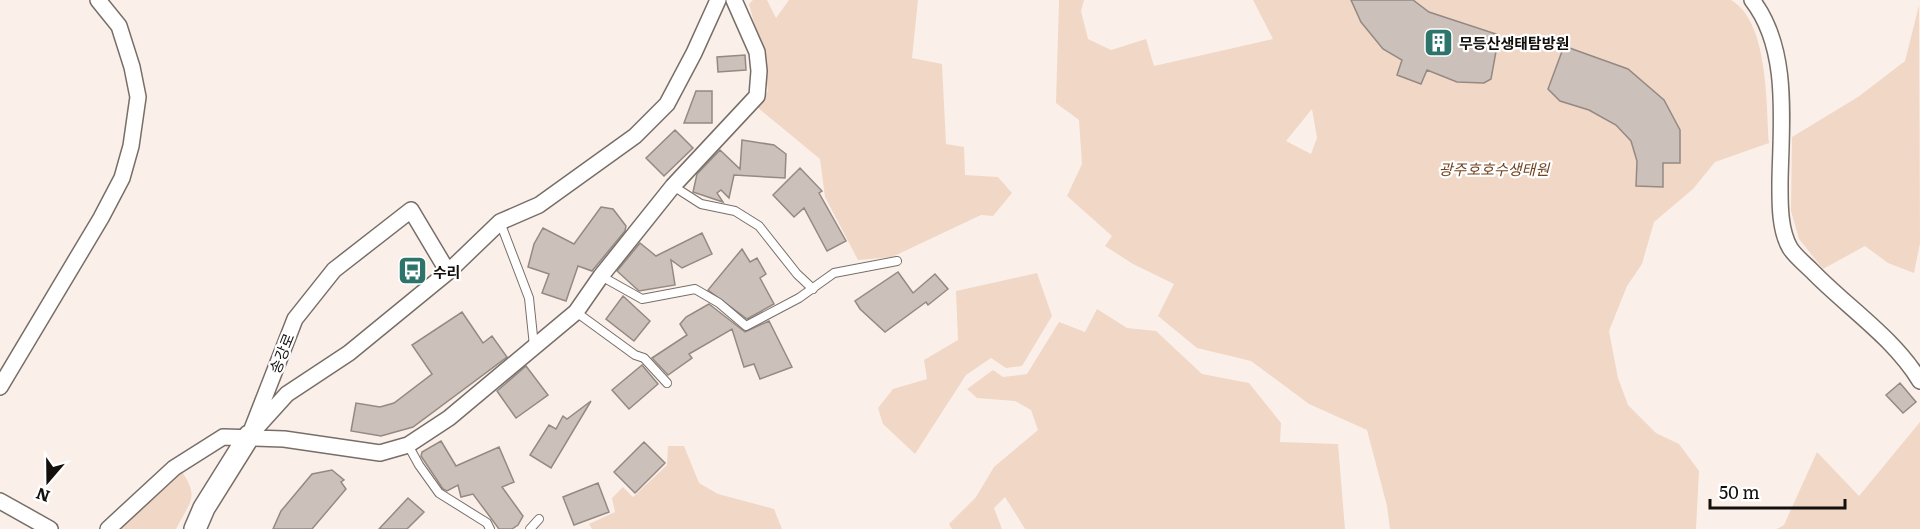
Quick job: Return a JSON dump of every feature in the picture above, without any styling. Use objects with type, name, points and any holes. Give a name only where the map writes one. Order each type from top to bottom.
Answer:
[{"type":"main road","name":"송강로","points":[[195,529],[204,508],[249,436]]},
{"type":"street","points":[[0,387],[122,178],[131,146],[138,97],[132,67],[119,26],[98,0]]},
{"type":"street","points":[[249,436],[287,394],[349,353],[448,272],[500,222],[549,198],[635,136],[667,104],[718,0]]},
{"type":"street","points":[[108,529],[174,468],[223,437],[249,436],[380,453],[408,445],[449,418],[576,312],[601,276],[673,186],[757,96],[759,71],[757,52],[734,0]]},
{"type":"street","points":[[1752,0],[1765,16],[1781,92],[1780,210],[1790,247],[1840,300],[1882,335],[1907,360],[1920,381]]},
{"type":"street","name":"송강로","points":[[249,436],[295,319],[334,270],[411,210],[448,272]]},
{"type":"street","points":[[0,501],[50,529]]},
{"type":"lane","points":[[673,186],[701,204],[735,211],[759,226],[797,274],[813,289]]},
{"type":"lane","points":[[500,222],[529,298],[534,346]]},
{"type":"lane","points":[[601,276],[642,299],[696,289],[719,303],[746,326],[813,289],[834,273],[897,261]]},
{"type":"lane","points":[[576,312],[635,355],[644,357],[667,383]]},
{"type":"lane","points":[[408,445],[439,493],[487,523],[490,529]]},
{"type":"lane","points":[[530,529],[539,519]]},
{"type":"green space","points":[[753,0],[767,0],[776,18],[789,0],[918,0],[912,58],[942,64],[946,144],[964,147],[965,175],[998,177],[1012,193],[993,216],[981,215],[892,257],[858,260],[825,197],[820,159],[757,107],[768,91],[764,61],[749,4]]},
{"type":"green space","name":"광주호호수생태원","points":[[1059,0],[1084,0],[1081,11],[1088,39],[1111,50],[1146,39],[1154,66],[1273,39],[1253,0],[1731,0],[1743,11],[1753,26],[1759,45],[1766,86],[1769,143],[1715,162],[1693,189],[1654,222],[1642,264],[1627,286],[1609,331],[1618,378],[1628,405],[1656,433],[1679,444],[1699,471],[1696,529],[1390,529],[1387,506],[1367,430],[1309,404],[1251,361],[1197,348],[1158,316],[1174,284],[1133,264],[1105,246],[1112,236],[1067,196],[1082,164],[1079,120],[1056,103]],"holes":[[[1312,109],[1317,138],[1311,154],[1286,141]]]},
{"type":"green space","points":[[1919,5],[1920,243],[1914,273],[1888,263],[1865,246],[1823,269],[1799,239],[1791,211],[1792,137],[1858,97],[1905,61]]},
{"type":"green space","points":[[1037,273],[1052,316],[1022,366],[1006,368],[991,358],[966,375],[915,454],[883,424],[878,408],[893,389],[927,379],[924,360],[958,340],[956,291]]},
{"type":"green space","points":[[1097,309],[1127,328],[1156,331],[1202,374],[1249,383],[1281,423],[1280,442],[1338,444],[1345,529],[1025,529],[1005,497],[994,508],[1002,529],[952,529],[949,524],[976,497],[994,467],[1038,430],[1031,410],[1015,401],[977,398],[967,389],[993,370],[1003,377],[1027,374],[1059,322],[1085,332]]},
{"type":"green space","points":[[1920,422],[1920,529],[1777,529],[1784,525],[1817,452],[1859,496]]},
{"type":"green space","points":[[668,446],[684,446],[699,483],[718,494],[774,509],[782,529],[592,529],[589,524],[615,512],[612,498],[623,487],[633,497],[667,465]]},
{"type":"green space","points":[[180,469],[190,486],[191,499],[176,529],[120,529]]},
{"type":"building","name":"무등산생태탐방원","points":[[1351,0],[1413,0],[1429,12],[1499,35],[1491,79],[1484,83],[1457,82],[1427,70],[1421,84],[1397,75],[1402,60],[1383,49],[1361,22]]},
{"type":"building","points":[[1564,46],[1628,69],[1664,100],[1680,130],[1680,163],[1663,163],[1663,187],[1636,186],[1637,161],[1631,141],[1616,125],[1589,110],[1560,101],[1548,89]]},
{"type":"building","points":[[745,55],[746,70],[718,72],[717,57]]},
{"type":"building","points":[[696,91],[712,91],[712,123],[684,123]]},
{"type":"building","points":[[675,130],[693,148],[664,176],[646,158]]},
{"type":"building","points":[[742,140],[774,145],[786,154],[785,178],[734,175],[729,198],[721,190],[717,193],[723,202],[693,192],[697,174],[720,150],[740,169]]},
{"type":"building","points":[[800,168],[822,191],[819,193],[846,241],[827,251],[804,208],[794,217],[773,195]]},
{"type":"building","points":[[601,207],[613,209],[626,226],[625,231],[592,271],[578,266],[566,301],[542,293],[549,274],[528,267],[534,244],[543,228],[574,244]]},
{"type":"building","points":[[702,233],[712,254],[682,268],[671,260],[675,285],[639,291],[617,271],[640,243],[656,256]]},
{"type":"building","points":[[742,249],[750,262],[757,258],[766,274],[760,278],[774,304],[747,319],[708,290]]},
{"type":"building","points":[[898,272],[913,293],[935,274],[948,289],[928,305],[926,302],[885,332],[860,309],[855,301]]},
{"type":"building","points":[[623,296],[650,321],[634,341],[606,319]]},
{"type":"building","points":[[709,304],[745,332],[769,321],[792,367],[760,379],[754,364],[744,367],[732,329],[689,354],[692,358],[668,375],[652,358],[687,335],[680,324],[686,317]]},
{"type":"building","points":[[462,312],[483,343],[492,336],[507,357],[413,427],[381,436],[351,431],[356,403],[380,407],[394,403],[432,374],[412,345]]},
{"type":"building","points":[[642,365],[658,384],[629,409],[612,390]]},
{"type":"building","points":[[526,366],[548,395],[516,418],[497,391]]},
{"type":"building","points":[[1900,383],[1916,402],[1903,413],[1886,395]]},
{"type":"building","points":[[591,401],[551,468],[530,455],[549,425],[556,429],[563,416],[567,419]]},
{"type":"building","points":[[441,441],[456,466],[499,447],[514,482],[502,487],[523,516],[518,525],[512,529],[499,529],[473,494],[461,497],[458,485],[447,491],[443,489],[421,456],[422,452]]},
{"type":"building","points":[[644,442],[665,463],[635,493],[614,472]]},
{"type":"building","points":[[332,470],[344,480],[341,482],[346,489],[312,529],[273,529],[281,511],[312,474]]},
{"type":"building","points":[[598,483],[609,512],[574,525],[563,497]]},
{"type":"building","points":[[408,498],[424,512],[407,529],[379,529]]},
{"type":"place","name":"무등산생태탐방원","points":[[1438,42]]},
{"type":"place","name":"수리","points":[[412,271]]}]
